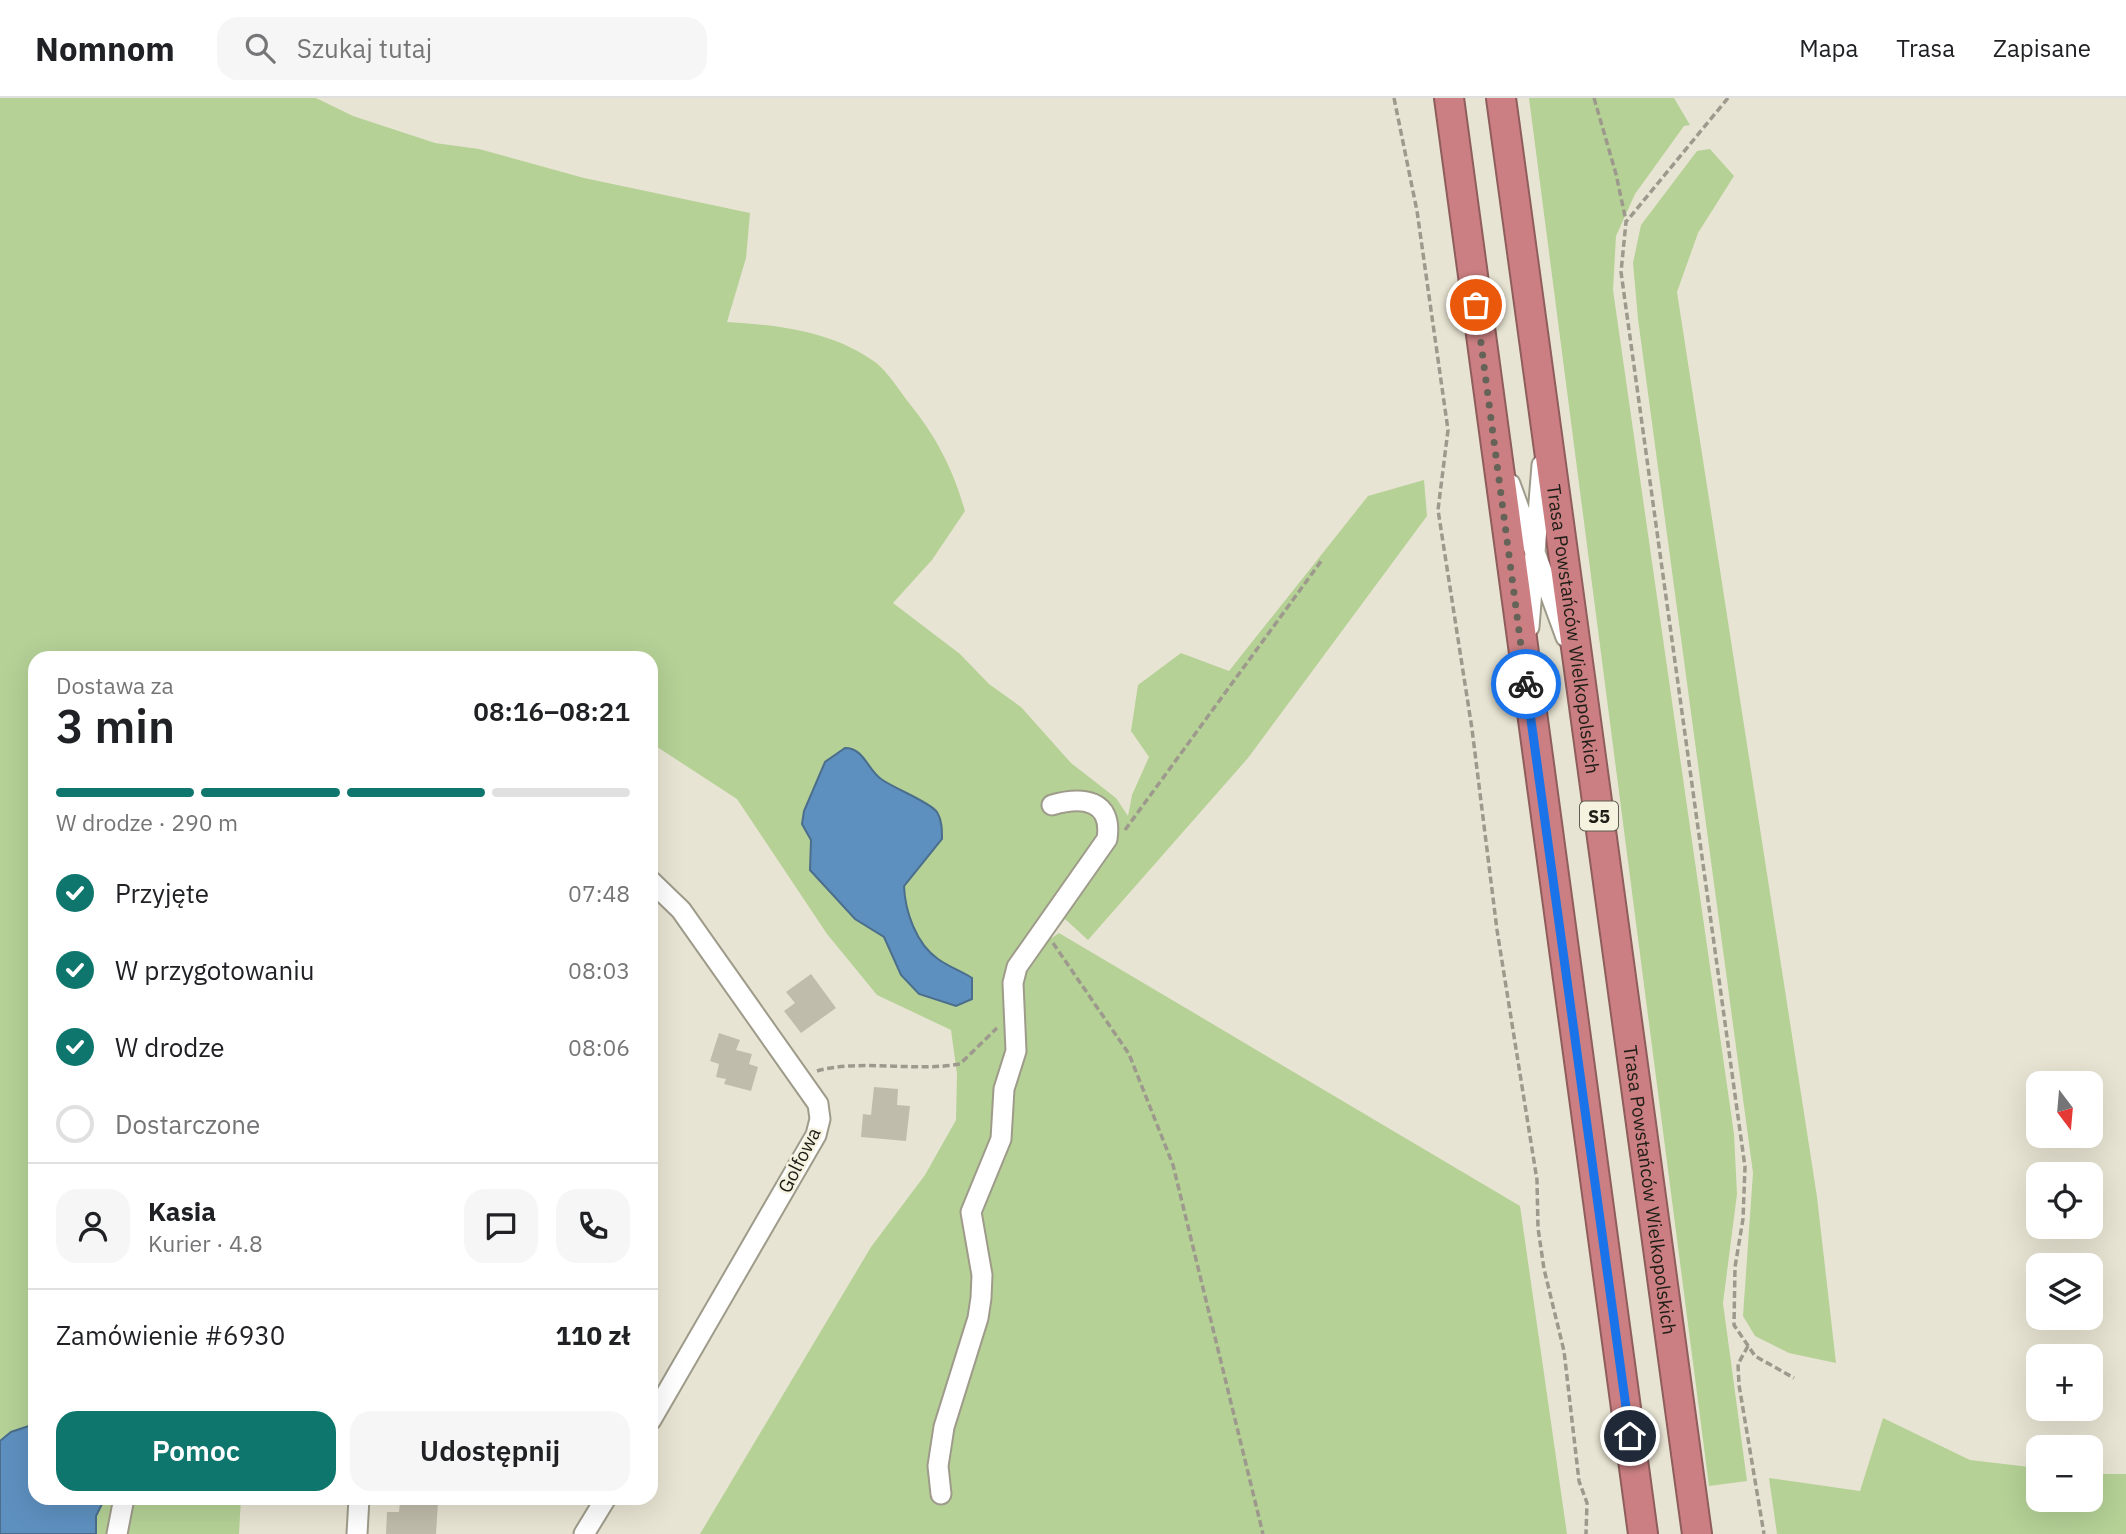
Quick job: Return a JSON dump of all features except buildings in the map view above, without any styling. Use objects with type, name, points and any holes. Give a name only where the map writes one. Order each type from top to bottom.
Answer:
[{"type":"highway","points":[[1449,98],[1525,677],[1643,1534]]},
{"type":"highway","name":"Trasa Powstańców Wielkopolskich","points":[[1501,98],[1697,1534]]},
{"type":"lane","points":[[1525,677],[1545,434]]},
{"type":"lane","points":[[1494,440],[1578,671]]},
{"type":"lane","points":[[941,1494],[940,1448],[981,1298],[982,1275],[971,1212],[1001,1139],[1004,1089],[1016,1051],[1013,983],[1017,967],[1107,839],[1108,828],[1104,814],[1094,803],[1080,799],[1052,805]]},
{"type":"lane","name":"Golfowa","points":[[658,888],[681,910],[800,1076],[818,1104],[820,1119],[816,1136],[658,1408]]},
{"type":"lane","points":[[117,1534],[123,1505]]},
{"type":"lane","points":[[357,1534],[359,1505]]},
{"type":"lane","points":[[584,1534],[602,1505]]},
{"type":"path","points":[[1394,98],[1418,211],[1448,429],[1438,510],[1472,729],[1497,930],[1537,1180],[1543,1259],[1564,1351],[1579,1481],[1587,1503],[1586,1534]]},
{"type":"path","points":[[1594,98],[1616,174],[1626,222],[1621,272],[1745,1167],[1744,1219],[1735,1267],[1734,1325],[1755,1356],[1794,1378]]},
{"type":"path","points":[[1626,222],[1728,98]]},
{"type":"path","points":[[1118,840],[1322,560]]},
{"type":"path","points":[[1048,937],[1129,1054],[1172,1165],[1263,1534]]},
{"type":"path","points":[[800,1076],[832,1067],[881,1068],[960,1064],[973,1055],[1014,1008]]},
{"type":"path","points":[[1748,1346],[1738,1364],[1739,1385],[1764,1534]]},
{"type":"green space","points":[[0,98],[316,98],[353,116],[435,143],[479,149],[584,178],[750,213],[746,258],[727,322],[804,331],[841,343],[875,362],[889,376],[927,428],[955,481],[965,511],[932,560],[893,603],[960,654],[989,684],[1021,707],[1071,763],[1116,798],[1128,816],[1132,795],[1149,757],[1131,731],[1138,685],[1181,653],[1229,671],[1368,496],[1424,480],[1427,516],[1248,758],[1088,940],[1065,919],[1046,942],[1059,933],[1520,1206],[1567,1534],[700,1534],[871,1247],[925,1175],[956,1120],[957,1074],[951,1030],[877,995],[827,934],[737,799],[658,748],[658,651],[28,651],[28,1505],[241,1505],[239,1534],[0,1534]]},
{"type":"green space","points":[[1529,98],[1674,98],[1690,125],[1684,126],[1635,194],[1616,236],[1613,290],[1734,1134],[1737,1194],[1723,1303],[1747,1481],[1709,1486]]},
{"type":"green space","points":[[1710,149],[1734,176],[1698,233],[1677,292],[1817,1197],[1836,1363],[1789,1353],[1755,1336],[1743,1316],[1753,1173],[1638,319],[1633,263],[1641,225],[1697,151]]},
{"type":"green space","points":[[1883,1418],[1970,1460],[2026,1466],[2026,1512],[2103,1512],[2103,1474],[2126,1474],[2126,1534],[1777,1534],[1769,1478],[1860,1491]]},
{"type":"water","points":[[845,748],[857,751],[881,779],[927,804],[939,815],[942,839],[904,886],[907,906],[913,926],[930,953],[972,978],[972,999],[956,1006],[919,994],[901,975],[884,937],[855,919],[810,870],[811,840],[802,824],[804,811],[825,762]]},
{"type":"water","points":[[28,1426],[28,1505],[102,1505],[96,1516],[96,1534],[0,1534],[0,1441],[11,1432]]},
{"type":"way so far","points":[[1476,305],[1526,684]]},
{"type":"route","points":[[1526,684],[1630,1436]]}]
